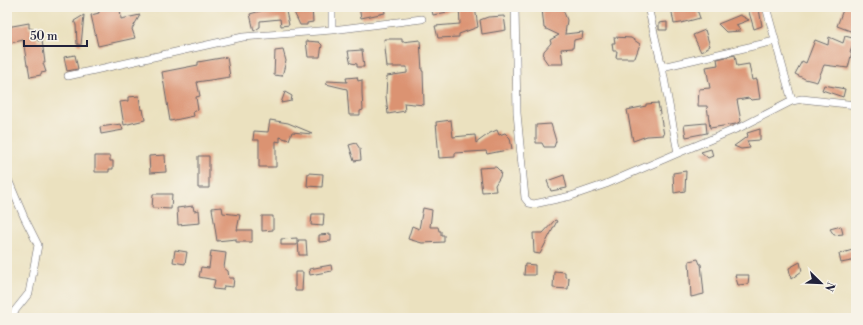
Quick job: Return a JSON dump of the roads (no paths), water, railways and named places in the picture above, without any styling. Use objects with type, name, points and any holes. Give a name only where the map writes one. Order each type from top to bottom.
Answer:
[{"type":"street","points":[[332,7],[332,30]]},
{"type":"street","points":[[515,7],[517,112],[525,198],[527,201],[534,204],[571,196],[606,184],[743,126],[792,101],[802,99],[855,102]]},
{"type":"street","points":[[648,7],[662,67],[678,153]]},
{"type":"street","points":[[766,7],[792,101]]},
{"type":"street","points":[[68,76],[243,37],[332,30],[422,19]]},
{"type":"street","points":[[662,67],[775,41]]},
{"type":"street","points":[[7,177],[38,245],[31,289],[20,306],[9,318]]}]
